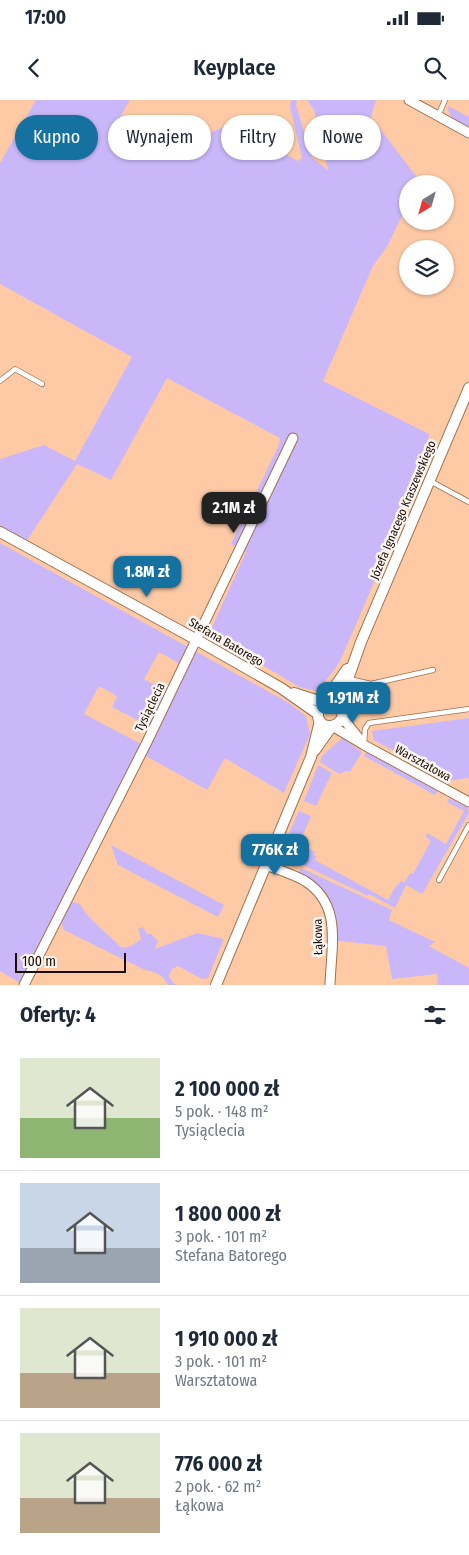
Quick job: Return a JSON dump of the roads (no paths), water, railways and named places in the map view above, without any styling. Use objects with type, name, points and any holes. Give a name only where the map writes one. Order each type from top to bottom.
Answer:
[{"type":"street","points":[[409,100],[469,133]]},
{"type":"street","name":"Józefa Ignacego Kraszewskiego","points":[[342,712],[348,678],[361,642],[469,388]]},
{"type":"street","name":"Tysiąclecia","points":[[24,985],[144,749],[293,438]]},
{"type":"street","name":"Stefana Batorego","points":[[0,532],[281,688],[319,717]]},
{"type":"street","name":"Józefa Ignacego Kraszewskiego","points":[[325,702],[345,672],[361,642]]},
{"type":"street","name":"Stefana Batorego","points":[[281,688],[325,702]]},
{"type":"street","points":[[311,757],[320,707],[325,702],[335,702],[342,712],[339,723],[332,726],[325,725],[319,717]]},
{"type":"street","name":"Warsztatowa","points":[[342,712],[364,745]]},
{"type":"street","points":[[216,985],[311,757],[332,726]]},
{"type":"street","name":"Warsztatowa","points":[[332,726],[469,802]]},
{"type":"street","name":"Łąkowa","points":[[266,864],[305,881],[322,897],[330,909],[332,932],[330,985]]},
{"type":"lane","points":[[438,116],[445,100]]},
{"type":"lane","points":[[0,381],[15,369],[42,384]]},
{"type":"lane","points":[[429,480],[469,502]]},
{"type":"lane","points":[[348,678],[371,684],[433,670]]},
{"type":"lane","points":[[364,745],[365,729],[369,723],[469,708]]},
{"type":"lane","points":[[439,880],[469,825]]}]
